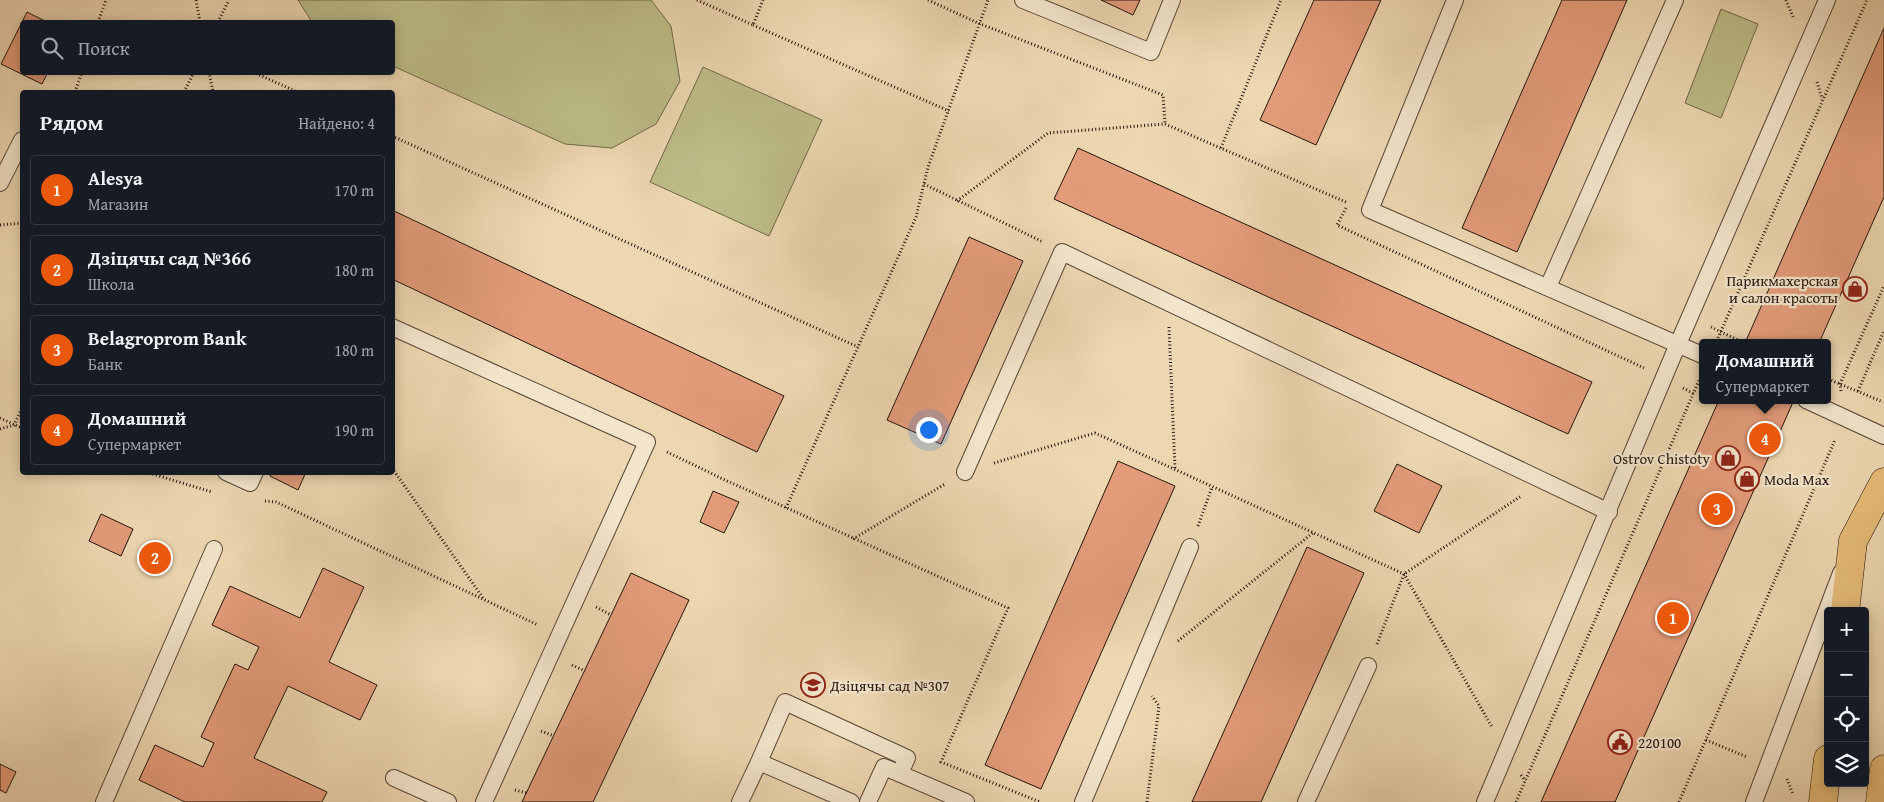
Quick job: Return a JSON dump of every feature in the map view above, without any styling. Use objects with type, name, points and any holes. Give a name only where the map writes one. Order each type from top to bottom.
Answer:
[{"type":"main road","points":[[1846,607],[1854,540],[1884,482]]},
{"type":"main road","points":[[1880,802],[1884,769]]},
{"type":"main road","points":[[1823,802],[1825,787]]},
{"type":"lane","points":[[1023,0],[1151,52],[1172,0]]},
{"type":"lane","points":[[1455,0],[1370,210],[1699,354]]},
{"type":"lane","points":[[1548,287],[1675,0]]},
{"type":"lane","points":[[1485,802],[1609,512],[1678,344],[1827,0]]},
{"type":"lane","points":[[0,183],[20,144]]},
{"type":"lane","points":[[965,472],[1062,252],[1609,512]]},
{"type":"lane","points":[[395,328],[647,442],[484,802]]},
{"type":"lane","points":[[1815,404],[1884,436]]},
{"type":"lane","points":[[233,475],[250,483],[254,475]]},
{"type":"lane","points":[[1754,802],[1854,540]]},
{"type":"lane","points":[[1083,802],[1190,548]]},
{"type":"lane","points":[[104,802],[214,549]]},
{"type":"lane","points":[[1306,802],[1368,666]]},
{"type":"lane","points":[[740,802],[785,702],[906,758],[900,773]]},
{"type":"lane","points":[[759,762],[851,802]]},
{"type":"lane","points":[[868,802],[884,767],[966,802]]},
{"type":"lane","points":[[394,778],[448,802]]},
{"type":"path","points":[[99,20],[106,0]]},
{"type":"path","points":[[196,0],[200,20]]},
{"type":"path","points":[[219,20],[229,0]]},
{"type":"path","points":[[697,0],[949,111]]},
{"type":"path","points":[[753,26],[763,0]]},
{"type":"path","points":[[928,0],[978,23],[1163,95],[1165,124]]},
{"type":"path","points":[[786,508],[916,217],[924,184],[978,23],[988,0]]},
{"type":"path","points":[[1221,148],[1281,0]]},
{"type":"path","points":[[1717,339],[1867,0]]},
{"type":"path","points":[[75,90],[81,75]]},
{"type":"path","points":[[185,90],[192,75]]},
{"type":"path","points":[[210,75],[214,90]]},
{"type":"path","points":[[260,75],[293,90]]},
{"type":"path","points":[[957,201],[1048,132],[1165,124],[1349,203],[1370,210]]},
{"type":"path","points":[[395,137],[858,347]]},
{"type":"path","points":[[924,184],[1062,252]]},
{"type":"path","points":[[1349,203],[1337,226],[1665,378],[1694,394]]},
{"type":"path","points":[[0,224],[20,223]]},
{"type":"path","points":[[1679,802],[1845,418],[1840,384],[1884,286]]},
{"type":"path","points":[[1168,302],[1175,469]]},
{"type":"path","points":[[1690,317],[1735,339]]},
{"type":"path","points":[[1858,391],[1884,331]]},
{"type":"path","points":[[1831,380],[1883,402]]},
{"type":"path","points":[[1516,802],[1699,382]]},
{"type":"path","points":[[0,429],[14,425],[20,412]]},
{"type":"path","points":[[0,418],[20,427]]},
{"type":"path","points":[[853,538],[965,472],[1095,433],[1404,574],[1525,782]]},
{"type":"path","points":[[647,442],[786,508],[1008,608],[941,762],[1040,802]]},
{"type":"path","points":[[395,472],[484,598]]},
{"type":"path","points":[[156,475],[213,492]]},
{"type":"path","points":[[1368,666],[1404,574],[1544,480]]},
{"type":"path","points":[[1190,548],[1212,486]]},
{"type":"path","points":[[259,501],[276,502],[484,598],[559,635]]},
{"type":"path","points":[[1176,642],[1314,532]]},
{"type":"path","points":[[1138,672],[1158,706],[1147,802]]},
{"type":"path","points":[[1788,780],[1793,792],[1792,797]]},
{"type":"green space","points":[[298,0],[651,0],[671,26],[680,81],[656,124],[612,148],[565,144],[395,67],[395,20],[311,20]]},
{"type":"green space","points":[[1721,9],[1758,24],[1721,118],[1685,103]]},
{"type":"green space","points":[[703,67],[822,120],[769,236],[650,182]]},
{"type":"building","points":[[1101,0],[1140,0],[1133,15]]},
{"type":"building","points":[[1314,0],[1381,0],[1316,145],[1260,120]]},
{"type":"building","points":[[1562,0],[1627,0],[1517,252],[1462,228]]},
{"type":"building","points":[[27,12],[43,20],[23,20]]},
{"type":"building","points":[[20,26],[20,73],[1,64]]},
{"type":"building","points":[[1884,28],[1884,197],[1821,339],[1747,339]]},
{"type":"building","points":[[24,75],[46,75],[42,84]]},
{"type":"building","points":[[1078,148],[1592,382],[1568,434],[1054,199]]},
{"type":"building","points":[[395,211],[784,396],[757,452],[395,280]]},
{"type":"building","points":[[969,237],[1023,261],[941,444],[887,420]]},
{"type":"building","points":[[1717,404],[1792,404],[1615,802],[1541,802]]},
{"type":"building","points":[[1118,461],[1175,486],[1041,789],[985,765]]},
{"type":"building","points":[[1397,464],[1442,486],[1419,533],[1374,511]]},
{"type":"building","points":[[270,475],[305,475],[298,490]]},
{"type":"building","points":[[713,491],[739,502],[724,533],[700,522]]},
{"type":"building","points":[[101,514],[133,529],[121,556],[89,541]]},
{"type":"building","points":[[1307,547],[1364,573],[1261,802],[1192,802]]},
{"type":"building","points":[[323,568],[364,587],[329,662],[377,685],[360,720],[288,686],[254,758],[327,792],[322,802],[185,802],[139,780],[155,745],[203,767],[214,743],[201,737],[235,664],[248,670],[259,647],[212,625],[230,586],[300,618]]},
{"type":"building","points":[[631,573],[689,600],[593,802],[522,802]]},
{"type":"building","points":[[0,764],[16,772],[6,793],[0,790]]},
{"type":"place","name":"Парикмахерская и салон красоты","points":[[1855,289]]},
{"type":"place","name":"Домашний","points":[[1765,439]]},
{"type":"place","name":"Ostrov Chistoty","points":[[1728,458]]},
{"type":"place","name":"Moda Max","points":[[1747,479]]},
{"type":"place","name":"Belagroprom Bank","points":[[1717,509]]},
{"type":"place","name":"Дзіцячы сад №366","points":[[155,558]]},
{"type":"place","name":"Alesya","points":[[1673,618]]},
{"type":"place","name":"Дзіцячы сад №307","points":[[813,685]]},
{"type":"place","name":"220100","points":[[1620,742]]}]
